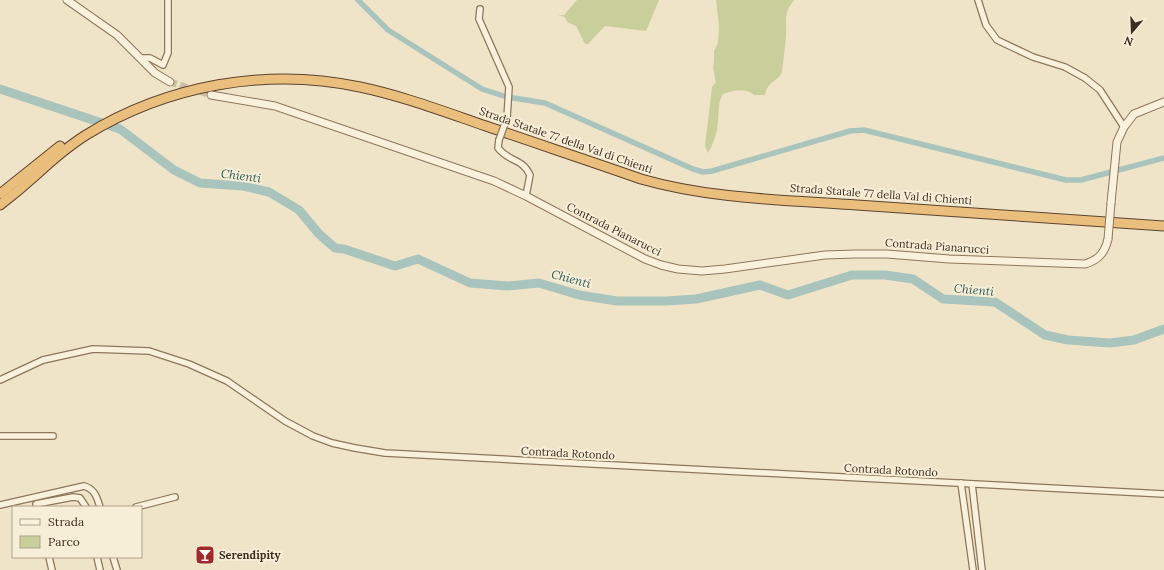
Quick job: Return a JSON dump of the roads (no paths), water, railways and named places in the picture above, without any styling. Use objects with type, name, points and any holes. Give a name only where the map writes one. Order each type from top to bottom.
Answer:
[{"type":"highway","name":"Strada Statale 77 della Val di Chienti","points":[[107,120],[152,96],[197,83],[250,74],[312,74],[361,81],[386,87],[643,173],[696,186],[744,191],[1164,221]]},
{"type":"highway","name":"Strada Statale 77 della Val di Chienti","points":[[0,194],[55,153],[81,131],[107,120],[174,95],[223,84],[290,79],[335,82],[404,98],[641,179],[696,192],[787,200],[1164,226]]},
{"type":"highway","name":"Strada Statale 77 della Val di Chienti","points":[[0,205],[34,177],[55,153]]},
{"type":"street","points":[[67,0],[117,35],[155,73],[170,82]]},
{"type":"street","points":[[140,58],[150,58],[163,65],[166,60],[168,53],[168,0]]},
{"type":"street","points":[[978,0],[986,25],[997,40],[1033,57],[1065,67],[1085,78],[1100,90],[1124,127],[1134,114],[1164,102]]},
{"type":"street","points":[[480,9],[479,18],[509,87],[507,118],[499,140],[498,148],[503,155],[522,163],[530,175],[526,196]]},
{"type":"street","name":"Contrada Pianarucci","points":[[211,95],[274,106],[494,181],[526,196],[640,256],[661,265],[678,269],[702,271],[824,254],[887,254],[949,259],[1085,264],[1092,262],[1104,252],[1108,239],[1117,142],[1124,127]]},
{"type":"street","name":"Contrada Rotondo","points":[[0,380],[43,360],[92,349],[149,351],[190,364],[227,381],[285,421],[313,436],[332,443],[385,453],[1164,494]]},
{"type":"street","points":[[0,436],[53,436]]},
{"type":"street","points":[[961,483],[973,570]]},
{"type":"street","points":[[972,484],[982,570]]},
{"type":"street","points":[[0,505],[84,486],[93,490],[97,496],[100,506]]},
{"type":"street","points":[[37,506],[36,504],[73,496],[80,498],[85,506]]},
{"type":"street","points":[[140,506],[175,497]]},
{"type":"street","points":[[49,558],[52,570]]},
{"type":"street","points":[[96,558],[100,570]]},
{"type":"street","points":[[114,558],[117,570]]},
{"type":"waterway","points":[[358,0],[388,30],[482,89],[507,97],[545,103],[693,169],[703,172],[712,171],[850,131],[864,130],[1066,180],[1081,180],[1164,158]]},
{"type":"waterway","name":"Chienti","points":[[0,89],[120,129],[174,170],[200,183],[243,186],[269,192],[299,210],[319,234],[335,248],[344,249],[395,266],[418,259],[470,283],[507,286],[539,283],[579,295],[617,301],[666,301],[696,299],[760,285],[788,295],[852,275],[885,275],[913,279],[943,299],[995,302],[1045,335],[1068,340],[1110,343],[1134,340],[1164,329]]},
{"type":"tunnel","points":[[170,82],[211,95]]},
{"type":"place","name":"Serendipity","points":[[205,555]]}]
